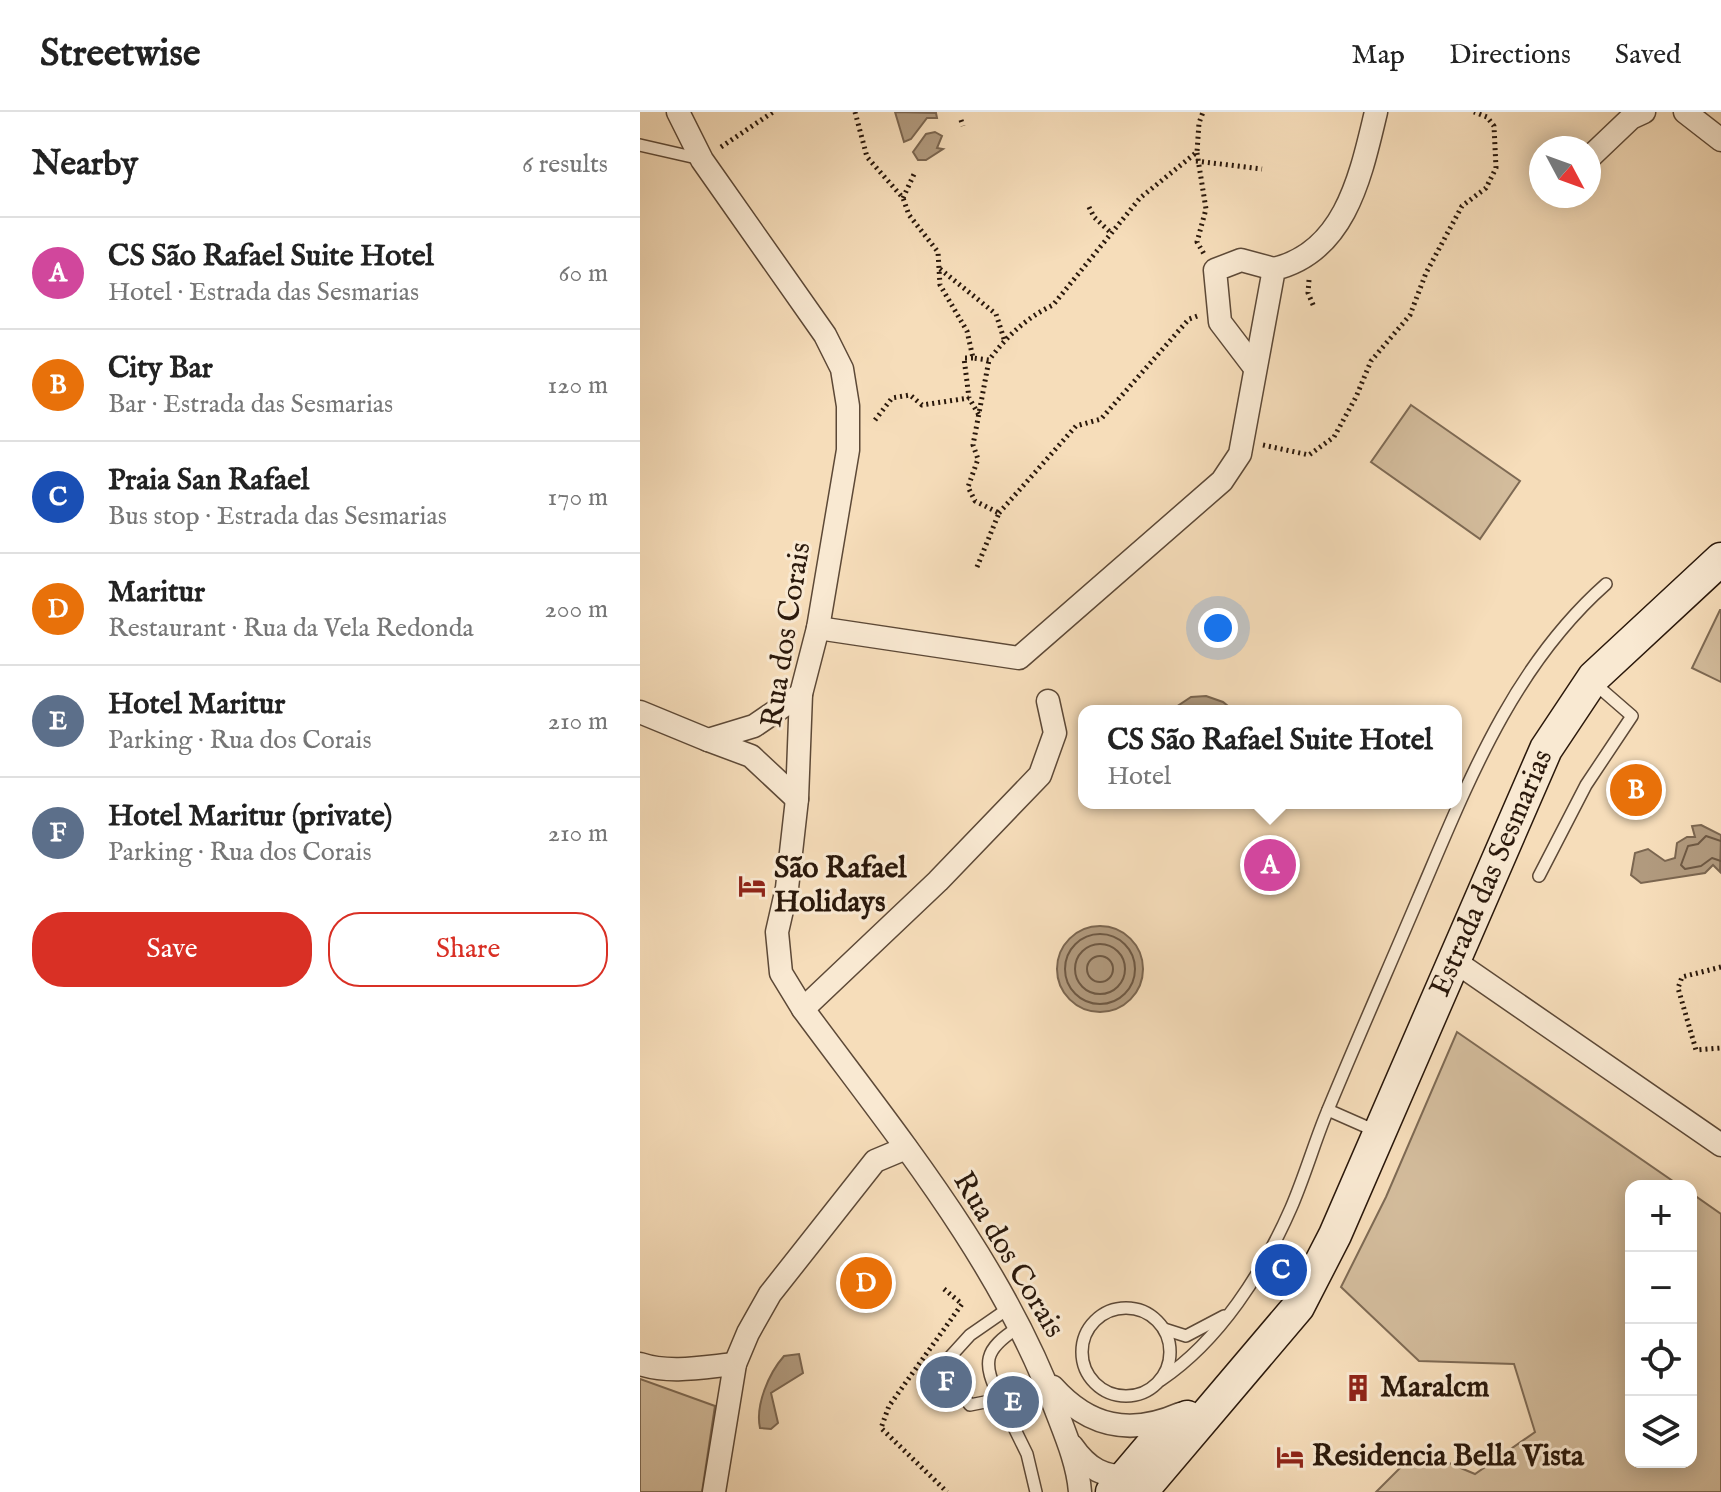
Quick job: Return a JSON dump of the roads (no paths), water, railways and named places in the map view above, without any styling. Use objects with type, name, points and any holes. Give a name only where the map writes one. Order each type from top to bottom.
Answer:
[{"type":"street","name":"Rua dos Corais","points":[[678,112],[702,160],[825,335],[842,369],[848,406],[848,450],[818,628],[801,694],[797,799],[777,952],[781,973],[803,1009],[969,1238],[1045,1378]]},
{"type":"street","points":[[1255,368],[1220,322],[1215,270],[1225,263],[1241,260],[1274,269],[1293,265],[1319,245],[1345,217],[1361,174],[1376,112]]},
{"type":"street","points":[[1601,147],[1631,118],[1644,112]]},
{"type":"street","points":[[1685,112],[1721,140]]},
{"type":"street","points":[[818,628],[1019,658],[1222,481],[1233,468],[1243,440],[1274,269]]},
{"type":"street","name":"Estrada das Sesmarias","points":[[1129,1481],[1180,1447],[1298,1307],[1335,1235],[1546,749],[1592,680],[1721,559]]},
{"type":"street","points":[[708,740],[754,726],[801,694]]},
{"type":"street","points":[[803,1009],[938,881],[1040,775],[1055,733],[1048,701]]},
{"type":"street","points":[[640,712],[751,756],[797,799]]},
{"type":"street","points":[[1453,960],[1721,1145]]},
{"type":"street","points":[[714,1492],[735,1364],[770,1294],[875,1161],[906,1148]]},
{"type":"street","name":"Estrada das Sesmarias","points":[[1129,1481],[1260,1339],[1335,1235]]},
{"type":"street","points":[[640,1364],[654,1369],[680,1369],[735,1364]]},
{"type":"street","points":[[1045,1378],[1072,1408],[1134,1446],[1129,1481],[1109,1478],[1084,1463],[1067,1438]]},
{"type":"street","points":[[1045,1378],[1067,1438],[1080,1492]]},
{"type":"street","points":[[1101,1423],[1134,1426],[1164,1421],[1199,1406]]},
{"type":"lane","points":[[640,145],[702,160]]},
{"type":"lane","points":[[1462,802],[1499,717],[1570,616],[1606,584]]},
{"type":"lane","points":[[1539,876],[1586,785],[1632,716],[1592,680]]},
{"type":"lane","points":[[1231,1311],[1186,1336],[1164,1329],[1146,1312],[1119,1308],[1094,1320],[1082,1341],[1081,1357],[1090,1380],[1115,1396],[1144,1393],[1187,1362],[1231,1311],[1291,1208],[1328,1110],[1459,809]]},
{"type":"lane","points":[[1328,1110],[1379,1133]]},
{"type":"lane","points":[[1000,1399],[970,1405],[940,1368],[970,1335],[1014,1318]]},
{"type":"lane","points":[[1014,1318],[988,1355],[988,1376],[1027,1454],[1036,1492]]},
{"type":"lane","points":[[1161,1380],[1170,1358],[1164,1329]]},
{"type":"water","points":[[895,112],[936,113],[937,118],[927,118],[911,139],[904,142]]},
{"type":"water","points":[[935,132],[942,136],[937,148],[943,149],[926,160],[918,160],[913,152],[926,134]]},
{"type":"water","points":[[1206,696],[1227,705],[1179,705],[1191,697]]},
{"type":"water","points":[[1701,825],[1721,835],[1720,872],[1713,865],[1705,873],[1641,883],[1631,875],[1635,853],[1648,849],[1665,861],[1675,858],[1677,843],[1687,837],[1695,837],[1692,826]]},
{"type":"water","points":[[1092,926],[1108,926],[1131,938],[1140,952],[1143,969],[1140,986],[1131,1000],[1108,1012],[1092,1012],[1076,1005],[1064,993],[1057,977],[1057,961],[1064,945],[1076,933]]},
{"type":"water","points":[[799,1354],[803,1373],[771,1393],[778,1423],[771,1429],[760,1428],[761,1400],[773,1371],[784,1356]]},
{"type":"place","name":"City Bar","points":[[1636,790]]},
{"type":"place","name":"CS São Rafael Suite Hotel","points":[[1270,865]]},
{"type":"place","name":"São Rafael Holidays","points":[[752,886]]},
{"type":"place","name":"Praia San Rafael","points":[[1281,1270]]},
{"type":"place","name":"Maritur","points":[[866,1283]]},
{"type":"place","name":"Hotel Maritur (private)","points":[[946,1382]]},
{"type":"place","name":"Maralcm","points":[[1358,1388]]},
{"type":"place","name":"Hotel Maritur","points":[[1013,1402]]},
{"type":"place","name":"Residencia Bella Vista","points":[[1290,1457]]}]
